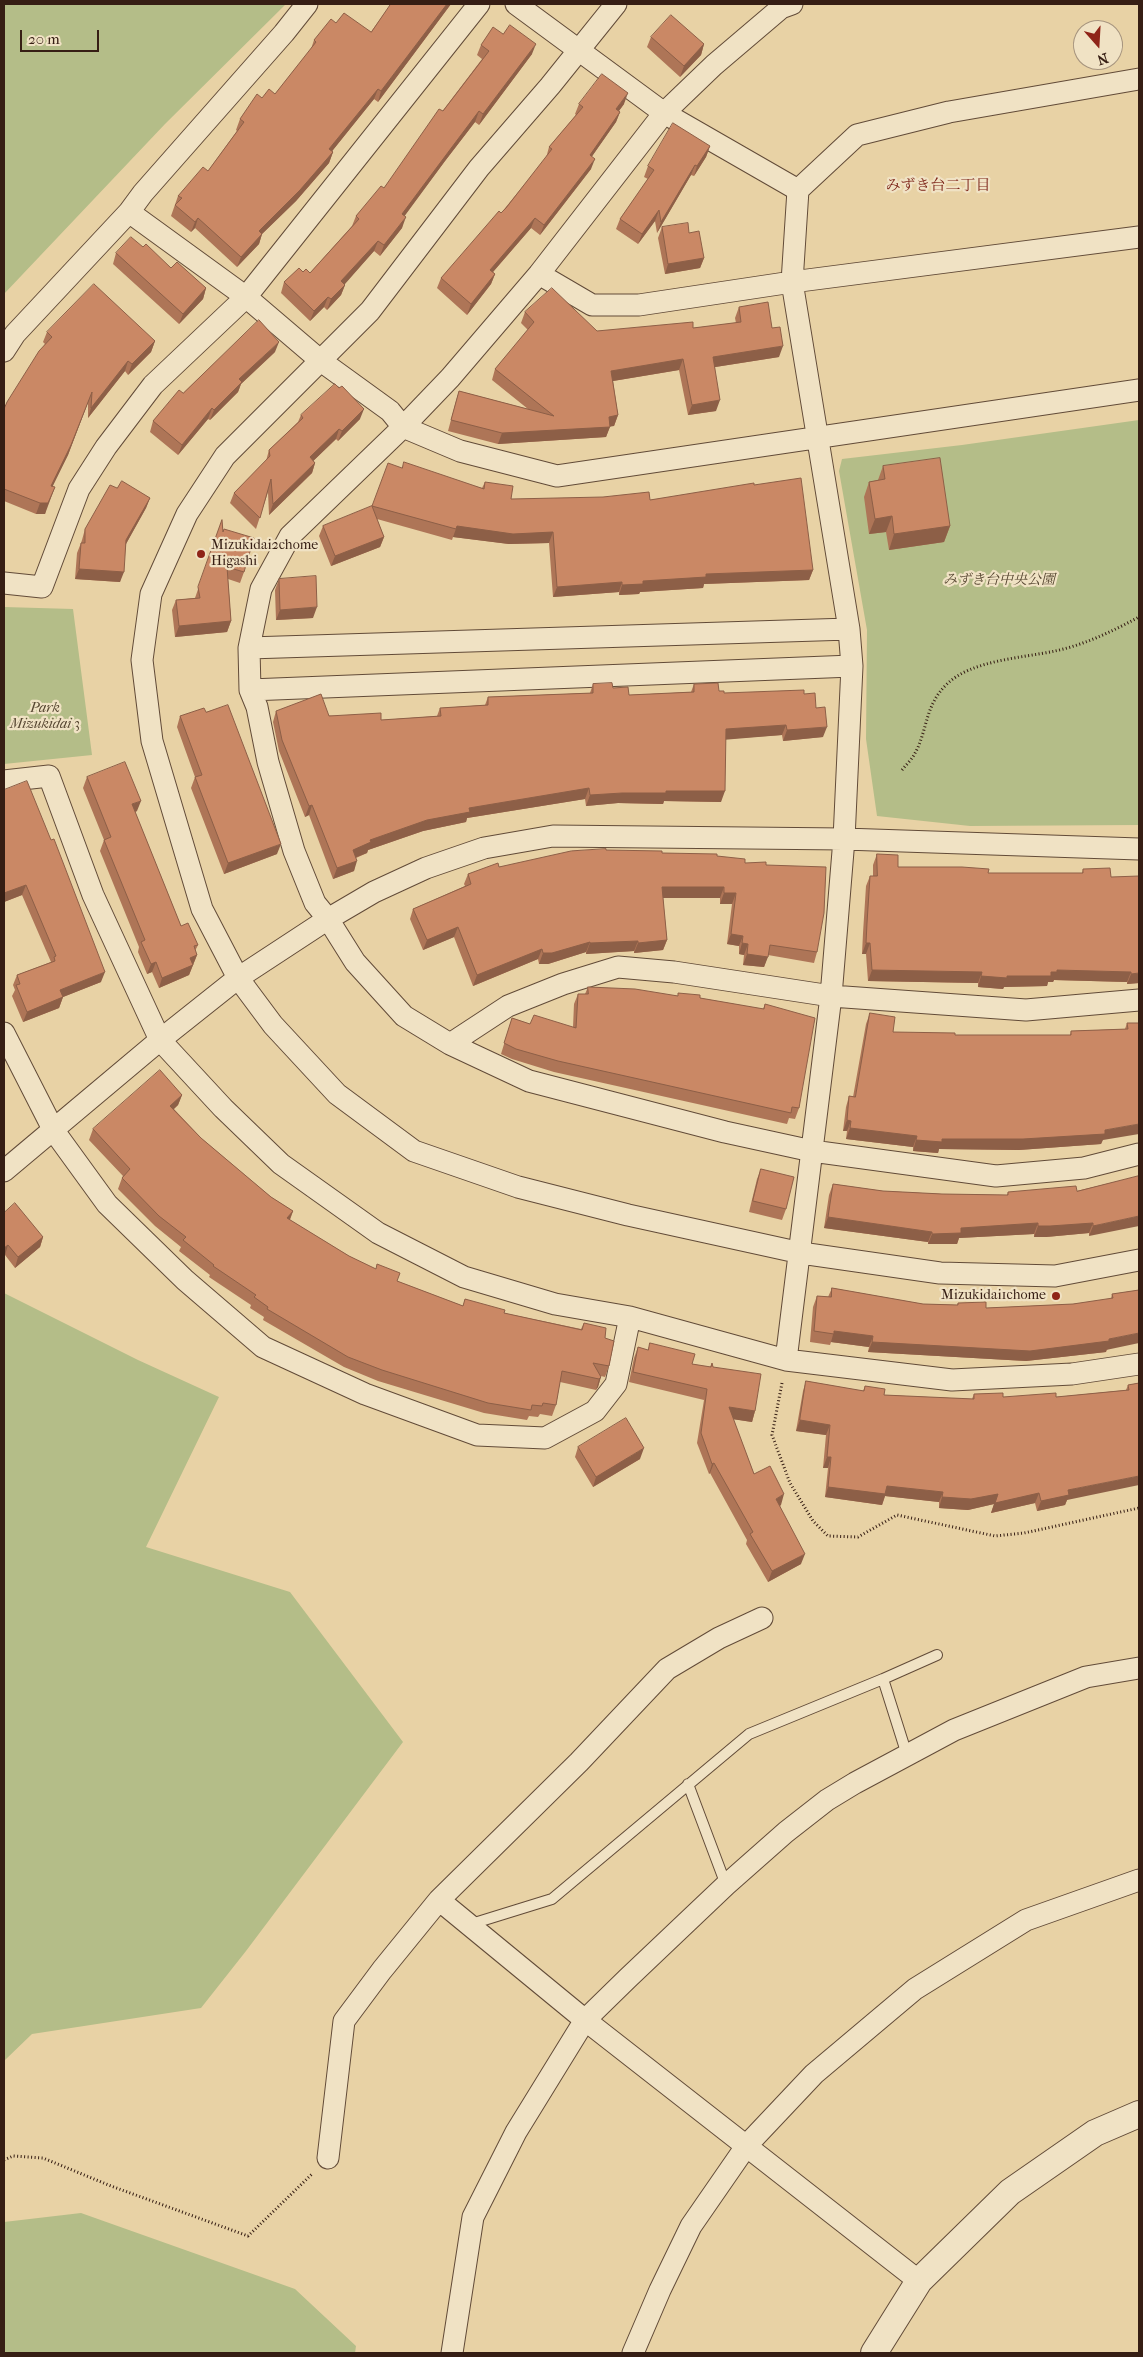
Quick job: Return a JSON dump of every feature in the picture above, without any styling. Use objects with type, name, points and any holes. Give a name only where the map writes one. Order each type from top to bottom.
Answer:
[{"type":"street","points":[[4,352],[15,334],[129,212],[143,193],[284,33],[306,4]]},
{"type":"street","points":[[4,583],[42,587],[79,489],[106,447],[153,385],[246,297],[479,4]]},
{"type":"street","points":[[516,4],[580,48],[664,113],[798,190]]},
{"type":"street","points":[[616,4],[479,168],[370,311],[225,456],[187,514],[151,594],[142,660],[152,741],[202,909],[238,978],[273,1025],[337,1094],[414,1151],[518,1187],[628,1215],[801,1253],[940,1273],[1055,1276],[1139,1260]]},
{"type":"street","points":[[792,4],[782,8],[714,65],[664,113],[539,274],[450,378],[403,427],[290,536],[260,589],[249,648],[250,690],[257,707],[268,762],[294,851],[315,904],[328,918],[355,962],[404,1016],[450,1044],[529,1081],[725,1132],[812,1151],[996,1176],[1084,1168],[1139,1154]]},
{"type":"street","points":[[786,1360],[801,1253],[831,996],[844,839],[852,666],[848,629],[792,282],[798,190],[857,134],[949,112],[1139,79]]},
{"type":"street","points":[[129,212],[246,297],[321,361],[390,411],[403,427],[460,451],[557,476],[1139,390]]},
{"type":"street","points":[[539,274],[592,304],[639,305],[792,282],[1139,237]]},
{"type":"street","points":[[249,648],[848,629]]},
{"type":"street","points":[[250,690],[852,666]]},
{"type":"street","points":[[4,781],[49,776],[93,895],[160,1040],[223,1108],[281,1164],[378,1233],[464,1277],[555,1304],[630,1317],[786,1360],[952,1380],[1072,1374],[1139,1364]]},
{"type":"street","points":[[4,1171],[160,1040],[238,978],[328,918],[374,892],[426,868],[484,848],[553,836],[844,839],[1139,849]]},
{"type":"street","points":[[450,1044],[508,1006],[563,984],[618,967],[674,972],[831,996],[1026,1010],[1139,1000]]},
{"type":"street","points":[[4,1033],[54,1130],[107,1204],[185,1280],[263,1347],[366,1394],[477,1434],[544,1438],[595,1411],[616,1384],[630,1317]]},
{"type":"street","points":[[328,2158],[344,2021],[382,1970],[439,1900],[579,1762],[667,1669],[719,1638],[762,1618]]},
{"type":"street","points":[[452,2353],[473,2217],[516,2132],[585,2020],[726,1885],[827,1800],[907,1754],[954,1730],[1086,1677],[1139,1668]]},
{"type":"street","points":[[633,2353],[660,2290],[692,2226],[746,2145],[814,2074],[915,1989],[1026,1920],[1139,1880]]},
{"type":"street","points":[[439,1900],[585,2020],[919,2281]]},
{"type":"street","points":[[874,2353],[919,2281],[1010,2192],[1095,2134],[1139,2114]]},
{"type":"lane","points":[[468,1924],[552,1899],[749,1734],[937,1655]]},
{"type":"lane","points":[[883,1679],[907,1754]]},
{"type":"lane","points":[[688,1784],[726,1885]]},
{"type":"path","points":[[902,770],[914,755],[930,706],[947,683],[969,670],[1015,658],[1056,651],[1098,637],[1139,617]]},
{"type":"path","points":[[786,1360],[772,1435],[790,1483],[814,1521],[828,1536],[858,1537],[897,1516],[995,1536],[1024,1533],[1139,1508]]},
{"type":"path","points":[[4,2160],[13,2156],[43,2158],[111,2186],[248,2236],[328,2158]]},
{"type":"green space","points":[[4,4],[286,4],[165,124],[4,294]]},
{"type":"green space","name":"みずき台中央公園","points":[[1139,420],[1139,825],[970,826],[877,816],[866,739],[867,630],[839,471],[842,459],[962,445]]},
{"type":"green space","name":"Park Mizukidai 3","points":[[4,607],[73,609],[92,755],[4,764]]},
{"type":"green space","points":[[4,1293],[138,1360],[219,1397],[146,1547],[290,1592],[403,1742],[201,2008],[32,2034],[4,2061]]},
{"type":"green space","points":[[81,2213],[295,2289],[356,2346],[355,2353],[4,2353],[4,2222]]},
{"type":"building","points":[[391,4],[447,4],[381,91],[378,89],[329,149],[333,152],[300,190],[259,231],[262,234],[241,257],[198,218],[195,222],[175,205],[182,198],[178,196],[203,167],[208,171],[244,122],[240,119],[257,94],[262,98],[269,89],[275,94],[316,42],[314,40],[331,19],[336,23],[344,13],[371,32]]},
{"type":"building","points":[[671,15],[704,44],[684,66],[651,37]]},
{"type":"building","points":[[510,25],[536,44],[483,114],[479,111],[402,214],[406,217],[384,245],[378,241],[341,281],[345,285],[331,299],[328,297],[314,311],[284,282],[299,268],[303,272],[306,269],[310,273],[359,219],[356,216],[381,186],[384,188],[439,109],[443,111],[489,51],[481,45],[493,27],[503,34]]},
{"type":"building","points":[[602,74],[628,93],[616,109],[620,112],[590,155],[595,159],[544,225],[535,218],[490,270],[495,274],[471,304],[441,278],[499,211],[501,213],[506,208],[552,149],[549,147],[583,107],[579,104]]},
{"type":"building","points":[[673,123],[710,146],[697,166],[695,165],[661,222],[659,210],[642,234],[620,219],[654,170],[648,166]]},
{"type":"building","points":[[688,223],[689,233],[699,231],[704,258],[668,264],[662,227]]},
{"type":"building","points":[[131,237],[143,247],[146,244],[171,268],[177,262],[206,288],[183,314],[116,253]]},
{"type":"building","points":[[94,284],[155,341],[132,364],[128,361],[91,408],[92,392],[71,445],[51,486],[55,487],[48,503],[40,503],[4,489],[4,409],[39,351],[52,337],[47,332]]},
{"type":"building","points":[[552,288],[597,331],[693,322],[693,328],[741,322],[739,307],[768,302],[772,328],[780,327],[783,346],[713,357],[720,400],[692,405],[683,359],[611,371],[618,415],[609,417],[610,427],[502,433],[451,420],[459,391],[554,416],[495,369],[534,322],[525,312]]},
{"type":"building","points":[[259,320],[279,342],[239,379],[242,382],[214,410],[212,408],[182,445],[153,421],[179,390],[183,393]]},
{"type":"building","points":[[335,384],[339,388],[342,386],[364,409],[342,431],[339,429],[310,457],[315,463],[273,504],[271,479],[260,518],[234,493],[270,456],[269,450],[303,418],[301,415]]},
{"type":"building","points":[[940,458],[950,526],[894,534],[892,516],[875,519],[869,482],[885,479],[883,466]]},
{"type":"building","points":[[404,462],[484,489],[485,482],[513,486],[511,499],[603,497],[649,492],[650,500],[754,483],[754,485],[801,478],[813,570],[706,574],[706,577],[643,581],[643,584],[622,585],[622,582],[557,587],[553,532],[513,534],[457,526],[456,529],[372,506],[388,463],[402,468]]},
{"type":"building","points":[[122,481],[150,498],[126,540],[124,572],[79,569],[81,543],[85,543],[85,529],[110,485],[117,488]]},
{"type":"building","points":[[372,506],[384,537],[335,556],[323,526]]},
{"type":"building","points":[[222,520],[223,532],[224,529],[254,538],[244,572],[227,567],[231,621],[179,626],[176,600],[200,598],[198,587]]},
{"type":"building","points":[[316,576],[317,607],[280,610],[279,579]]},
{"type":"building","points":[[612,683],[613,688],[628,687],[629,695],[694,692],[694,684],[718,683],[719,691],[724,691],[724,693],[804,690],[804,694],[815,693],[816,708],[825,707],[827,727],[787,730],[786,725],[726,729],[725,791],[666,791],[666,793],[590,795],[589,788],[469,808],[470,812],[427,820],[370,840],[371,842],[353,850],[357,861],[337,868],[312,805],[309,806],[282,740],[276,711],[321,694],[329,716],[381,713],[381,720],[441,716],[440,708],[488,705],[488,697],[593,693],[593,684]]},
{"type":"building","points":[[228,705],[281,844],[228,863],[195,777],[202,775],[180,716],[204,708],[206,712]]},
{"type":"building","points":[[125,762],[141,801],[132,804],[181,926],[188,923],[198,945],[194,946],[197,955],[190,958],[193,965],[162,978],[156,962],[151,964],[141,942],[145,940],[104,840],[111,837],[87,777]]},
{"type":"building","points":[[27,781],[51,840],[54,839],[105,972],[60,990],[63,997],[27,1012],[16,985],[20,984],[17,975],[55,961],[54,957],[56,956],[26,885],[4,893],[4,790]]},
{"type":"building","points":[[606,849],[717,854],[717,856],[745,859],[745,863],[766,862],[766,865],[826,867],[824,913],[817,952],[770,945],[768,957],[747,954],[748,944],[742,943],[743,936],[731,934],[736,893],[724,893],[724,887],[662,887],[667,940],[638,943],[638,941],[590,942],[552,953],[543,953],[542,949],[477,975],[458,927],[427,940],[413,909],[471,884],[468,874],[498,863],[499,867],[571,851]]},
{"type":"building","points":[[877,854],[898,855],[898,867],[962,867],[989,869],[988,873],[1083,873],[1083,869],[1110,868],[1111,877],[1139,876],[1139,973],[1057,970],[1057,972],[1051,972],[1051,976],[1007,976],[1007,978],[981,976],[982,972],[872,970],[870,943],[866,943],[870,876],[877,876]]},
{"type":"building","points":[[588,987],[635,989],[678,996],[678,993],[700,995],[700,998],[764,1009],[765,1004],[815,1018],[799,1108],[792,1107],[791,1113],[558,1061],[516,1049],[504,1043],[512,1018],[530,1024],[534,1015],[576,1028],[578,994],[588,994]]},
{"type":"building","points":[[870,1013],[895,1017],[893,1032],[955,1033],[955,1035],[1071,1035],[1071,1031],[1128,1029],[1127,1023],[1139,1023],[1139,1124],[1105,1130],[1105,1134],[1023,1139],[942,1139],[942,1142],[916,1140],[917,1136],[850,1128],[851,1121],[847,1120],[849,1096],[855,1097]]},
{"type":"building","points":[[160,1070],[182,1095],[170,1106],[201,1138],[271,1197],[293,1211],[287,1218],[349,1256],[376,1269],[377,1264],[400,1273],[397,1281],[463,1306],[465,1299],[505,1310],[504,1313],[582,1330],[584,1323],[606,1328],[605,1338],[614,1341],[609,1366],[593,1363],[601,1377],[599,1379],[562,1371],[556,1405],[543,1403],[542,1406],[532,1405],[531,1410],[488,1403],[382,1370],[348,1357],[267,1309],[268,1307],[254,1297],[256,1295],[213,1266],[183,1240],[186,1237],[159,1216],[122,1178],[130,1169],[93,1129]]},
{"type":"building","points":[[761,1169],[794,1177],[786,1209],[753,1201]]},
{"type":"building","points":[[1139,1176],[1139,1216],[1093,1226],[1093,1223],[1038,1226],[1038,1223],[961,1228],[961,1233],[932,1234],[932,1232],[828,1217],[833,1184],[883,1191],[1008,1195],[1008,1192],[1076,1186],[1077,1191]]},
{"type":"building","points":[[15,1203],[43,1237],[18,1257],[8,1245],[4,1248],[4,1213]]},
{"type":"building","points":[[832,1288],[923,1304],[958,1305],[958,1303],[986,1302],[986,1308],[1073,1304],[1113,1298],[1112,1294],[1139,1290],[1139,1333],[1109,1339],[1109,1341],[1030,1351],[872,1342],[873,1336],[834,1331],[834,1334],[814,1331],[817,1296],[831,1297]]},
{"type":"building","points":[[650,1343],[695,1354],[692,1364],[711,1367],[712,1363],[713,1367],[761,1374],[755,1411],[729,1407],[754,1474],[770,1466],[784,1494],[776,1499],[805,1554],[772,1571],[750,1534],[753,1532],[714,1463],[712,1464],[701,1433],[707,1389],[633,1372],[638,1347],[648,1350]]},
{"type":"building","points":[[806,1381],[864,1391],[865,1386],[885,1389],[884,1395],[974,1399],[974,1394],[1003,1393],[1003,1397],[1056,1393],[1056,1397],[1129,1390],[1128,1385],[1139,1383],[1139,1476],[1068,1490],[1069,1495],[1041,1501],[1039,1493],[995,1503],[998,1494],[971,1499],[942,1497],[943,1492],[887,1486],[885,1494],[828,1487],[831,1457],[827,1457],[830,1425],[800,1420]]},
{"type":"building","points":[[626,1418],[644,1448],[596,1477],[578,1447]]},
{"type":"place","name":"Mizukidai2chome Higashi","points":[[201,554]]},
{"type":"place","name":"Mizukidai1chome","points":[[1056,1296]]},
{"type":"district","name":"みずき台二丁目","points":[[938,186]]}]
